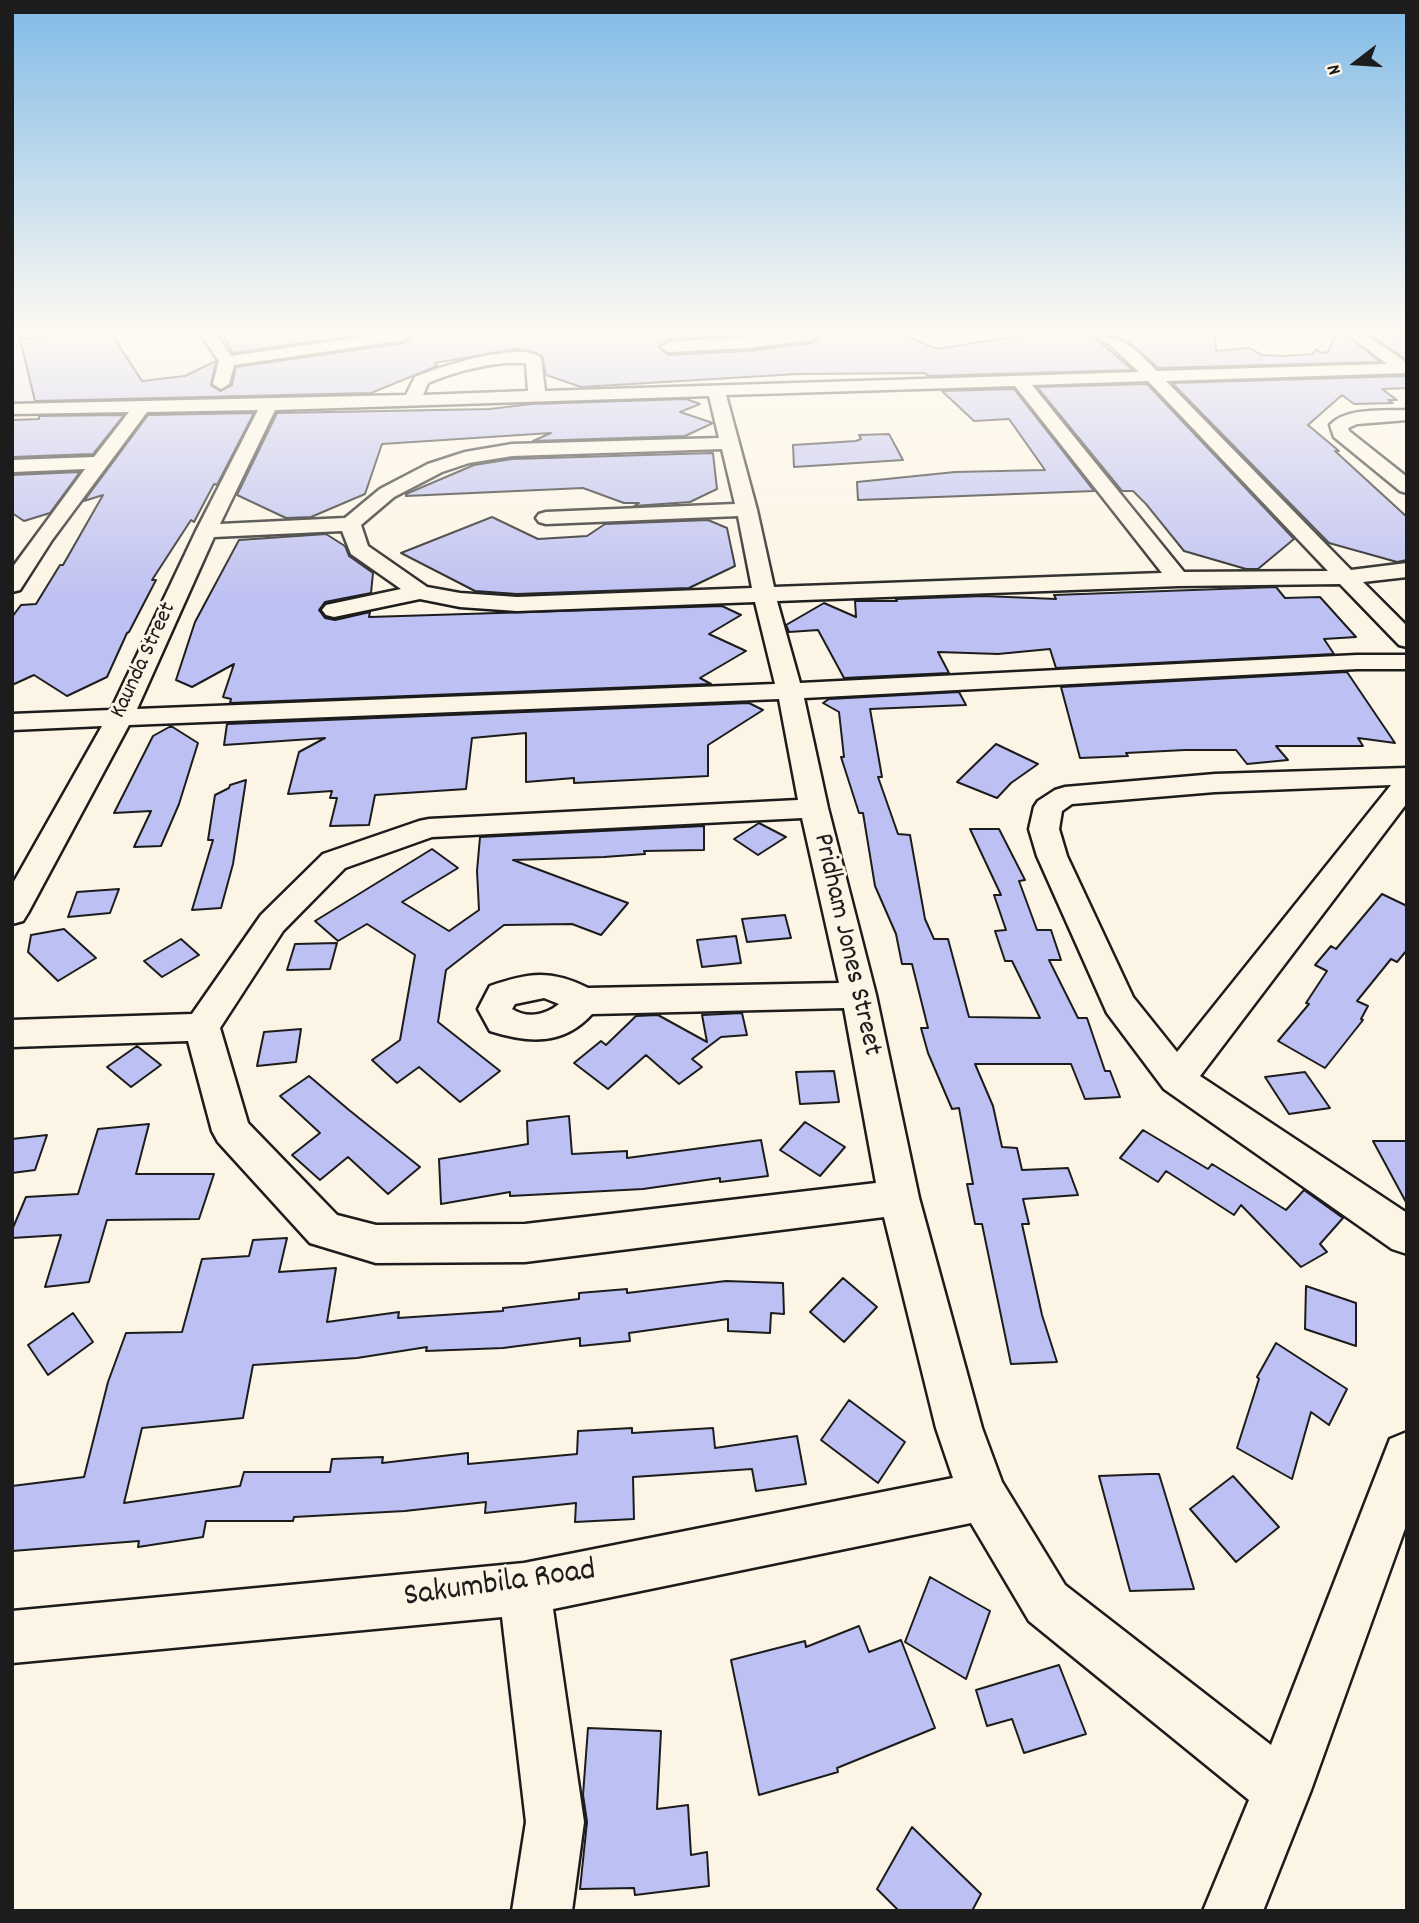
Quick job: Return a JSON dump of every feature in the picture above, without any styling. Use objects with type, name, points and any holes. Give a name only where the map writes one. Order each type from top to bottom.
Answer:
[{"type":"street","points":[[12,585],[33,538],[128,425]]},
{"type":"street","name":"Kaunda Street","points":[[12,913],[120,718],[206,531],[260,425]]},
{"type":"street","name":"Pridham Jones Street","points":[[724,425],[790,691],[814,808],[859,995],[899,1198],[959,1428],[983,1496],[1047,1603],[1282,1790]]},
{"type":"street","points":[[1055,425],[1178,579]]},
{"type":"street","points":[[1198,425],[1407,640]]},
{"type":"street","points":[[1340,425],[1340,433],[1407,487]]},
{"type":"street","points":[[206,531],[350,524],[387,493],[435,468],[465,458],[512,450],[729,443]]},
{"type":"street","points":[[12,466],[98,463]]},
{"type":"street","points":[[546,518],[747,510]]},
{"type":"street","points":[[350,524],[359,549],[420,592]]},
{"type":"street","points":[[334,610],[420,592],[460,600],[517,604],[1178,579],[1345,577],[1407,570]]},
{"type":"street","points":[[12,722],[790,691],[1357,662],[1407,662]]},
{"type":"street","points":[[1407,776],[1215,783],[1065,796],[1048,807],[1044,829],[1052,856],[1119,1004],[1177,1079],[1407,1236]]},
{"type":"street","points":[[1177,1079],[1407,783]]},
{"type":"street","points":[[814,808],[429,828],[334,861],[272,923],[202,1027],[231,1131],[324,1230],[376,1244],[524,1243],[899,1198]]},
{"type":"street","points":[[583,1001],[859,995]]},
{"type":"street","points":[[12,1034],[202,1027]]},
{"type":"street","points":[[1233,1911],[1282,1790],[1407,1456]]},
{"type":"street","name":"Sakumbila Road","points":[[12,1637],[524,1589],[983,1496]]},
{"type":"street","points":[[524,1589],[555,1822],[542,1911]]},
{"type":"building","points":[[12,425],[116,425],[93,454],[12,457]]},
{"type":"building","points":[[141,425],[248,425],[217,485],[214,484],[194,522],[191,520],[152,580],[156,580],[107,677],[67,696],[34,675],[12,685],[12,617],[21,605],[36,604],[60,565],[63,565],[103,495],[84,501]]},
{"type":"building","points":[[271,425],[709,425],[685,436],[533,441],[551,433],[382,444],[365,494],[311,517],[286,518],[237,495]]},
{"type":"building","points":[[1013,425],[1042,425],[1094,491],[858,500],[857,482],[955,472],[1045,470]]},
{"type":"building","points":[[1068,425],[1186,425],[1294,539],[1258,569],[1246,569],[1184,551],[1133,491],[1122,491]]},
{"type":"building","points":[[1213,425],[1308,425],[1407,517],[1407,560],[1397,562],[1329,543]]},
{"type":"building","points":[[889,434],[903,460],[794,467],[793,445],[856,441],[861,439],[859,435]]},
{"type":"building","points":[[713,453],[717,489],[690,502],[634,506],[639,503],[624,503],[583,488],[406,496],[474,465],[512,459]]},
{"type":"building","points":[[80,472],[50,513],[24,521],[12,513],[12,475]]},
{"type":"building","points":[[492,517],[538,539],[587,536],[605,524],[708,520],[727,528],[735,566],[689,588],[517,594],[475,591],[401,553]]},
{"type":"building","points":[[326,534],[345,546],[349,556],[373,573],[371,593],[325,602],[319,610],[325,618],[335,620],[370,612],[369,617],[722,606],[741,615],[709,634],[746,651],[700,678],[711,684],[230,703],[231,699],[223,697],[234,664],[192,687],[176,680],[195,622],[239,540]]},
{"type":"building","points":[[1276,587],[1285,598],[1320,597],[1356,637],[1324,639],[1334,654],[1056,668],[1050,649],[998,654],[938,652],[949,673],[844,678],[818,630],[789,632],[786,625],[824,603],[856,617],[855,601],[984,596],[1056,599],[1054,595]]},
{"type":"building","points":[[1347,672],[1395,743],[1358,738],[1363,746],[1276,746],[1288,760],[1247,764],[1236,750],[1126,753],[1128,756],[1080,758],[1061,687]]},
{"type":"building","points":[[959,692],[966,705],[870,709],[882,777],[878,777],[898,834],[910,835],[925,919],[934,939],[948,939],[969,1017],[1040,1018],[1012,961],[1005,961],[995,931],[1006,930],[994,895],[1001,895],[970,829],[999,829],[1025,880],[1019,881],[1037,930],[1051,930],[1061,960],[1049,960],[1078,1018],[1087,1018],[1105,1071],[1110,1071],[1120,1097],[1085,1099],[1071,1064],[975,1064],[993,1106],[1002,1147],[1017,1148],[1022,1170],[1068,1168],[1078,1195],[1023,1199],[1029,1224],[1022,1224],[1042,1315],[1057,1362],[1011,1364],[982,1224],[975,1224],[967,1184],[973,1184],[959,1108],[952,1109],[928,1053],[921,1028],[928,1028],[912,964],[902,964],[896,934],[875,886],[863,813],[859,813],[841,757],[844,757],[839,712],[823,703],[829,699]]},
{"type":"building","points":[[749,703],[763,710],[708,745],[708,776],[574,783],[574,778],[526,782],[526,733],[472,738],[466,789],[375,795],[369,825],[330,826],[337,798],[330,798],[332,791],[288,794],[299,752],[325,738],[224,745],[227,724]]},
{"type":"building","points":[[171,726],[198,743],[179,804],[161,846],[134,847],[151,811],[114,813],[153,736]]},
{"type":"building","points":[[996,744],[1038,764],[1011,783],[997,798],[957,782]]},
{"type":"building","points":[[246,780],[233,864],[221,908],[192,910],[213,840],[208,840],[215,795],[230,785]]},
{"type":"building","points":[[759,823],[786,837],[758,855],[734,839]]},
{"type":"building","points":[[704,826],[704,850],[644,851],[645,854],[604,857],[513,860],[628,903],[601,935],[572,924],[504,925],[446,970],[438,1022],[500,1071],[460,1102],[419,1067],[397,1083],[372,1060],[400,1040],[415,955],[367,924],[338,941],[315,921],[432,849],[458,868],[402,902],[449,931],[479,910],[477,871],[480,837]]},
{"type":"building","points":[[119,889],[110,913],[68,917],[77,892]]},
{"type":"building","points":[[1382,894],[1407,906],[1407,950],[1397,962],[1391,959],[1357,1001],[1368,1006],[1361,1019],[1363,1020],[1325,1068],[1278,1041],[1309,1004],[1306,1003],[1327,971],[1315,965],[1331,946],[1336,949]]},
{"type":"building","points":[[785,915],[791,938],[747,942],[742,919]]},
{"type":"building","points":[[64,929],[96,958],[58,981],[28,952],[31,935]]},
{"type":"building","points":[[736,936],[741,963],[702,967],[697,940]]},
{"type":"building","points":[[181,939],[199,955],[162,977],[144,961]]},
{"type":"building","points":[[337,943],[330,969],[287,970],[295,944]]},
{"type":"building","points":[[742,1013],[747,1035],[721,1037],[692,1059],[702,1067],[679,1084],[646,1055],[608,1089],[574,1063],[601,1041],[606,1045],[636,1016],[658,1015],[707,1042],[702,1015]]},
{"type":"building","points":[[301,1029],[296,1062],[257,1066],[264,1032]]},
{"type":"building","points":[[137,1046],[161,1065],[131,1087],[107,1067]]},
{"type":"building","points":[[834,1071],[839,1102],[800,1104],[796,1072]]},
{"type":"building","points":[[1305,1072],[1330,1108],[1289,1114],[1265,1077]]},
{"type":"building","points":[[309,1076],[420,1167],[388,1194],[348,1157],[320,1180],[292,1155],[320,1133],[280,1096]]},
{"type":"building","points":[[569,1116],[572,1154],[627,1151],[627,1158],[761,1140],[768,1176],[720,1182],[720,1178],[643,1189],[510,1196],[510,1192],[441,1204],[439,1159],[528,1144],[527,1121]]},
{"type":"building","points":[[805,1122],[845,1147],[820,1176],[780,1150]]},
{"type":"building","points":[[149,1124],[136,1174],[214,1174],[199,1219],[107,1220],[89,1282],[45,1287],[61,1235],[12,1238],[12,1230],[26,1197],[78,1194],[98,1129]]},
{"type":"building","points":[[1143,1130],[1208,1169],[1212,1164],[1286,1210],[1304,1190],[1343,1218],[1320,1244],[1327,1252],[1301,1267],[1241,1205],[1234,1215],[1166,1171],[1158,1182],[1120,1158]]},
{"type":"building","points":[[47,1135],[35,1170],[12,1173],[12,1139]]},
{"type":"building","points":[[1373,1141],[1407,1141],[1407,1204]]},
{"type":"building","points":[[287,1238],[279,1272],[336,1268],[327,1322],[399,1312],[398,1318],[503,1311],[503,1308],[579,1299],[579,1293],[627,1289],[627,1293],[726,1281],[783,1283],[784,1314],[771,1313],[770,1333],[728,1331],[728,1319],[629,1333],[630,1341],[580,1346],[580,1338],[503,1348],[426,1351],[427,1347],[357,1358],[253,1365],[243,1418],[142,1428],[124,1503],[240,1486],[244,1472],[330,1472],[332,1459],[383,1457],[382,1463],[468,1453],[468,1464],[577,1454],[578,1431],[632,1428],[632,1433],[713,1428],[715,1448],[797,1436],[806,1484],[756,1491],[752,1469],[633,1477],[634,1519],[575,1522],[576,1503],[485,1513],[486,1502],[405,1511],[294,1517],[293,1521],[206,1521],[203,1537],[138,1547],[139,1541],[12,1551],[12,1486],[84,1477],[108,1382],[126,1333],[182,1332],[202,1259],[249,1256],[253,1240]]},
{"type":"building","points":[[843,1278],[877,1307],[844,1342],[810,1312]]},
{"type":"building","points":[[1306,1286],[1356,1303],[1356,1346],[1305,1329]]},
{"type":"building","points":[[73,1313],[93,1342],[48,1375],[28,1345]]},
{"type":"building","points":[[1276,1343],[1347,1389],[1329,1425],[1311,1412],[1292,1479],[1237,1448],[1259,1379],[1257,1377]]},
{"type":"building","points":[[849,1400],[905,1442],[878,1483],[821,1440]]},
{"type":"building","points":[[1159,1474],[1194,1589],[1130,1591],[1099,1476]]},
{"type":"building","points":[[1233,1476],[1279,1527],[1236,1562],[1190,1509]]},
{"type":"building","points":[[930,1577],[990,1611],[966,1679],[905,1642]]},
{"type":"building","points":[[859,1626],[869,1652],[901,1640],[935,1728],[837,1768],[838,1772],[759,1795],[731,1660],[805,1641],[806,1647]]},
{"type":"building","points":[[1059,1665],[1086,1734],[1024,1753],[1012,1719],[987,1726],[976,1690]]},
{"type":"building","points":[[588,1728],[661,1731],[657,1809],[688,1805],[691,1855],[707,1852],[709,1886],[635,1895],[634,1888],[580,1889],[587,1822],[583,1795]]},
{"type":"building","points":[[912,1827],[981,1894],[972,1911],[899,1911],[877,1889]]}]
